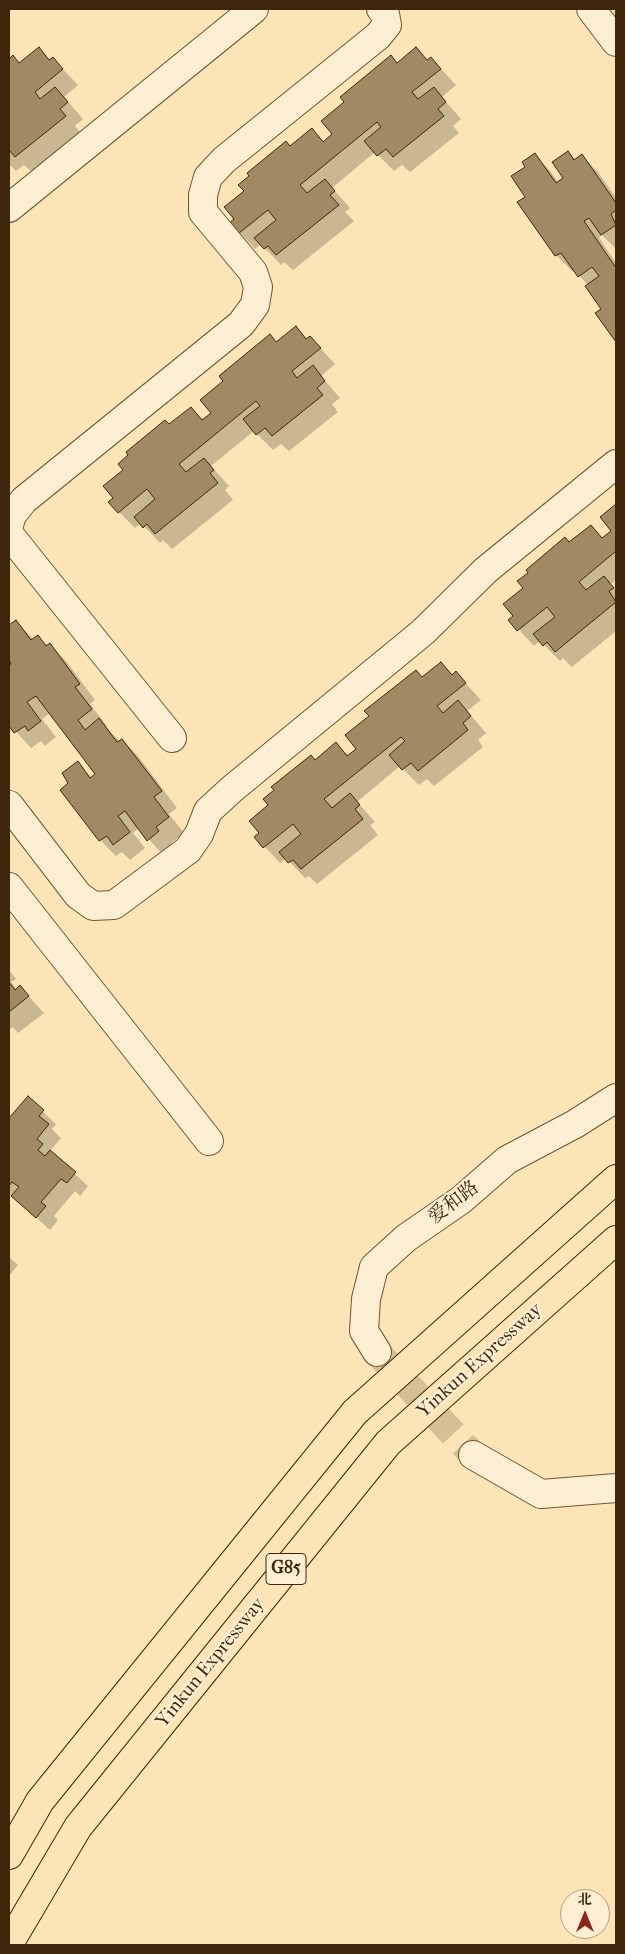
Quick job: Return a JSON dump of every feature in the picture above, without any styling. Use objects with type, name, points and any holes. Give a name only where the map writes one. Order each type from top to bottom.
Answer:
[{"type":"highway","name":"G85","points":[[9,1855],[40,1801],[354,1412],[616,1179]]},
{"type":"highway","name":"Yinkun Expressway","points":[[9,1944],[78,1827],[388,1443],[616,1240]]},
{"type":"street","points":[[9,208],[254,9]]},
{"type":"street","points":[[9,525],[12,515],[24,500],[240,324],[255,306],[258,287],[253,272],[204,212],[203,194],[208,177],[224,160],[378,36],[387,24],[385,14],[381,9]]},
{"type":"street","points":[[591,9],[616,42]]},
{"type":"street","points":[[9,805],[78,894],[94,906],[114,905],[188,850],[199,834],[208,811],[232,789],[423,632],[486,570],[616,464]]},
{"type":"street","points":[[9,534],[172,738]]},
{"type":"street","points":[[9,887],[209,1141]]},
{"type":"street","name":"爱和路","points":[[378,1352],[364,1331],[366,1300],[374,1267],[406,1238],[460,1200],[507,1160],[575,1124],[616,1098]]},
{"type":"street","points":[[473,1455],[541,1494],[616,1488]]},
{"type":"building","points":[[39,47],[49,60],[53,57],[63,69],[35,92],[40,99],[55,87],[68,102],[60,109],[66,116],[15,157],[9,150],[9,59],[13,55],[19,63]]},
{"type":"building","points":[[416,47],[427,60],[431,57],[441,69],[412,92],[418,99],[434,87],[446,102],[438,109],[444,116],[393,157],[386,149],[377,156],[364,141],[381,127],[377,122],[300,185],[307,193],[325,179],[335,191],[330,195],[339,205],[276,255],[268,246],[264,249],[254,238],[276,220],[268,210],[238,234],[229,223],[234,219],[224,207],[244,191],[238,185],[249,176],[247,173],[286,141],[290,146],[312,128],[323,142],[332,134],[321,121],[344,102],[340,97],[391,55],[397,63]]},
{"type":"building","points":[[568,151],[574,160],[582,154],[616,203],[616,210],[611,214],[616,225],[601,235],[589,218],[584,221],[616,268],[616,342],[595,313],[601,309],[585,286],[599,276],[592,267],[578,277],[561,253],[555,256],[517,202],[525,197],[511,176],[525,167],[522,162],[535,153],[556,183],[563,178],[552,162]]},
{"type":"building","points":[[296,326],[306,339],[310,336],[321,348],[292,371],[297,378],[313,365],[325,381],[317,388],[323,395],[272,436],[265,428],[256,435],[243,419],[260,406],[256,401],[179,464],[186,472],[204,458],[214,470],[210,473],[218,483],[155,534],[147,524],[143,528],[134,517],[155,499],[147,489],[118,513],[108,502],[113,498],[103,486],[123,470],[118,464],[128,455],[126,452],[165,420],[169,424],[191,407],[202,420],[211,413],[200,400],[223,381],[219,376],[270,334],[276,342]]},
{"type":"building","points":[[616,504],[616,551],[579,582],[586,590],[604,576],[614,588],[609,591],[616,602],[555,652],[547,642],[543,646],[533,634],[555,617],[547,607],[517,631],[508,620],[513,616],[503,604],[523,588],[517,581],[528,573],[526,570],[565,537],[569,542],[591,525],[602,538],[611,531],[600,517]]},
{"type":"building","points":[[16,620],[31,640],[38,635],[46,646],[50,643],[80,684],[75,687],[92,709],[78,720],[85,730],[99,718],[117,742],[122,739],[162,791],[154,797],[169,817],[156,827],[159,831],[147,841],[125,811],[118,816],[130,832],[113,845],[107,836],[99,841],[60,790],[68,783],[62,773],[78,761],[90,778],[95,774],[36,696],[27,702],[41,721],[28,731],[25,726],[14,733],[9,726],[9,665],[11,664],[9,660],[9,625]]},
{"type":"building","points":[[441,662],[452,675],[456,671],[466,683],[437,706],[443,713],[458,700],[471,716],[463,723],[468,730],[418,771],[411,763],[402,770],[389,755],[405,741],[401,737],[324,799],[332,808],[350,793],[360,805],[355,809],[363,819],[301,869],[293,860],[288,863],[279,852],[301,834],[293,824],[263,848],[254,837],[259,833],[249,821],[268,805],[263,799],[274,790],[271,787],[311,755],[315,760],[336,742],[347,756],[356,749],[345,735],[369,716],[364,711],[416,670],[422,677]]},
{"type":"building","points":[[9,982],[15,990],[20,985],[29,996],[9,1012]]},
{"type":"building","points":[[28,1096],[44,1110],[39,1116],[49,1124],[37,1139],[43,1144],[38,1150],[45,1156],[50,1150],[76,1172],[67,1183],[61,1179],[41,1202],[46,1206],[36,1218],[11,1196],[19,1187],[12,1182],[9,1186],[9,1118]]},
{"type":"tunnel","points":[[377,1352],[473,1455]]}]
